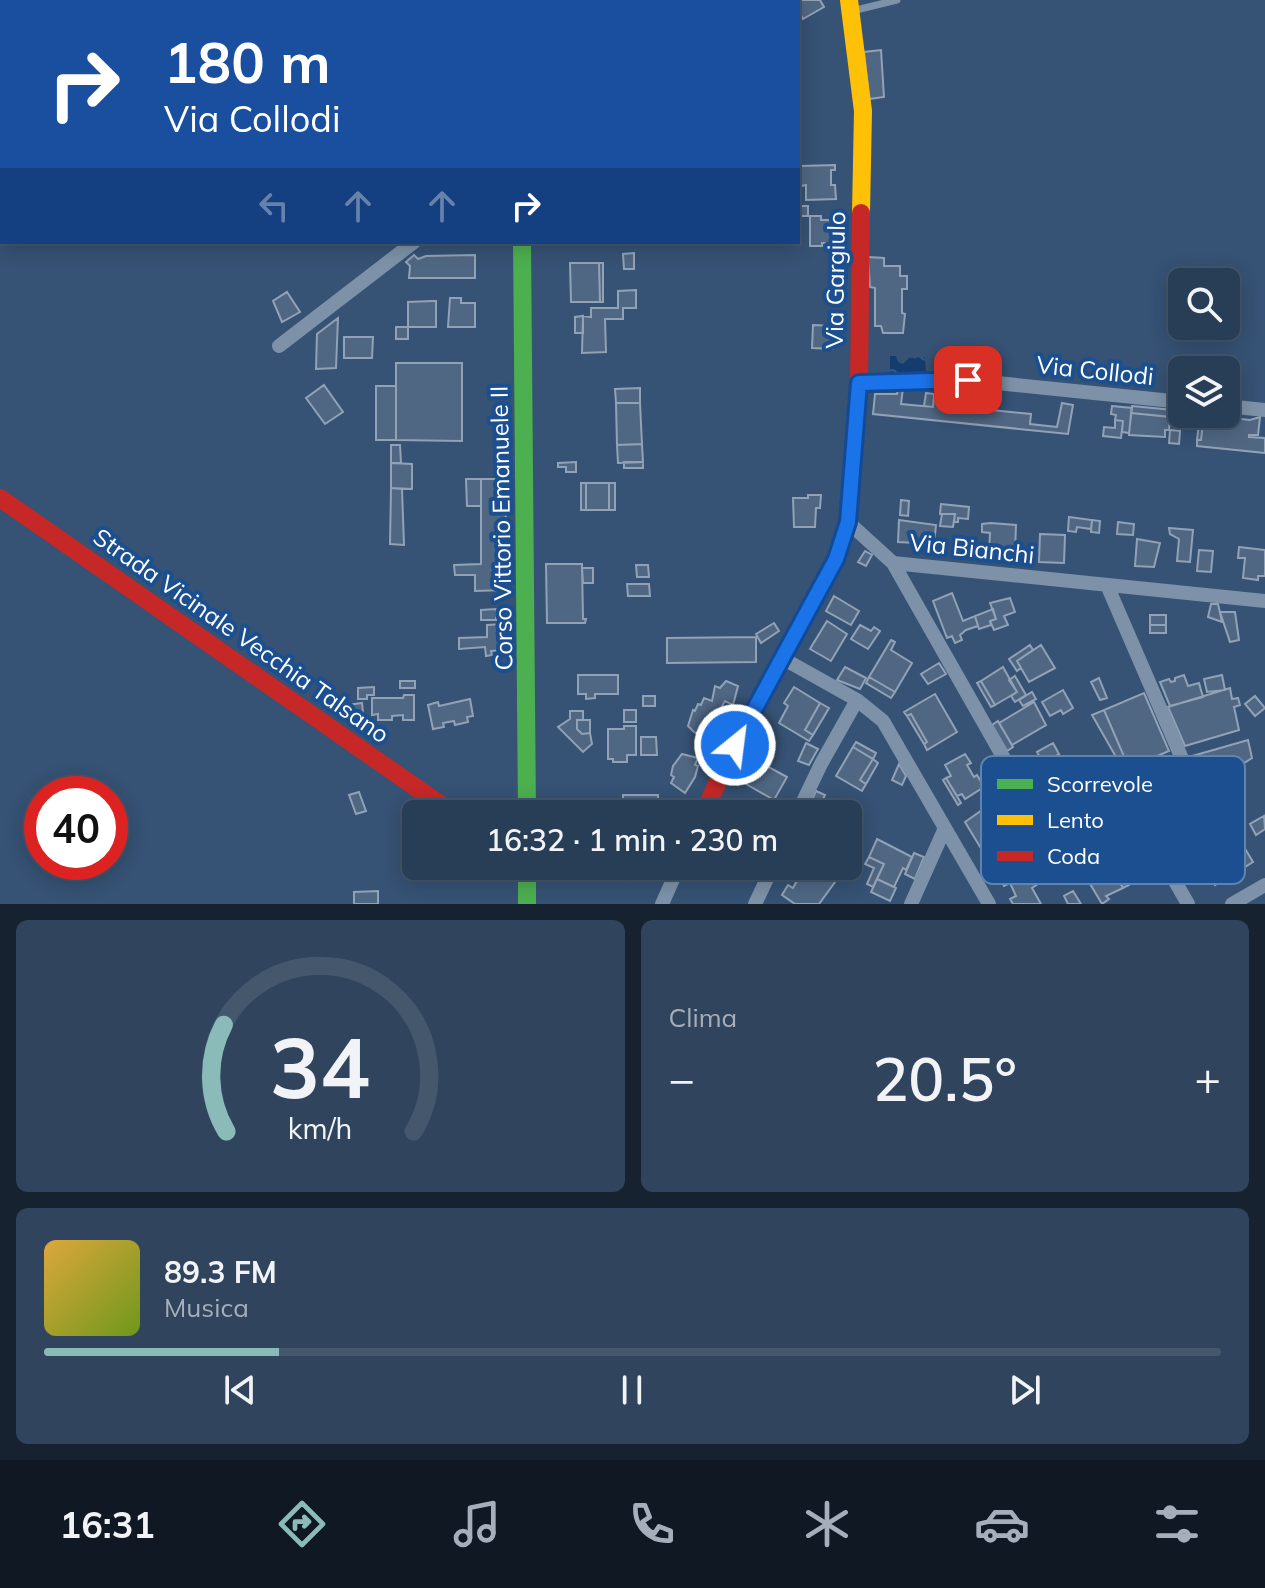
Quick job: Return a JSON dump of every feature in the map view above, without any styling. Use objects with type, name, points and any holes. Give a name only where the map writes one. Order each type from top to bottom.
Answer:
[{"type":"street","name":"Via Gargiulo","points":[[709,800],[735,745],[836,559],[848,522],[859,383],[863,111],[850,6]]},
{"type":"street","points":[[279,346],[409,244]]},
{"type":"street","name":"Corso Vittorio Emanuele II","points":[[522,244],[527,800]]},
{"type":"street","name":"Via Collodi","points":[[859,383],[968,380],[1168,401]]},
{"type":"street","points":[[1240,407],[1265,410]]},
{"type":"street","name":"Strada Vicinale Vecchia Talsano","points":[[0,498],[434,800]]},
{"type":"street","name":"Via Bianchi","points":[[848,522],[893,563],[1265,601]]},
{"type":"street","points":[[893,563],[1003,756]]},
{"type":"street","points":[[1107,585],[1181,756]]},
{"type":"street","points":[[782,658],[857,700],[883,721],[989,904]]},
{"type":"street","points":[[804,800],[857,700]]},
{"type":"street","points":[[911,904],[945,828]]},
{"type":"street","points":[[527,880],[527,904]]},
{"type":"street","points":[[662,904],[673,880]]},
{"type":"street","points":[[755,904],[766,880]]},
{"type":"street","points":[[1177,884],[1188,904]]},
{"type":"street","points":[[1232,904],[1265,885]]},
{"type":"lane","points":[[850,6],[897,0]]},
{"type":"water","points":[[890,356],[896,356],[898,362],[903,364],[909,358],[925,357],[926,372],[890,373]]},
{"type":"building","points":[[800,0],[820,0],[824,7],[803,19]]},
{"type":"building","points":[[881,50],[884,97],[869,99],[864,52]]},
{"type":"building","points":[[835,165],[835,170],[831,170],[831,185],[835,185],[836,199],[806,200],[806,185],[801,186],[800,166]]},
{"type":"building","points":[[800,206],[808,206],[808,216],[800,216]]},
{"type":"building","points":[[810,216],[834,220],[837,246],[822,243],[822,246],[810,246]]},
{"type":"building","points":[[634,253],[634,269],[624,269],[623,254]]},
{"type":"building","points":[[414,255],[418,259],[426,256],[475,255],[475,278],[409,278],[410,266],[406,262]]},
{"type":"building","points":[[868,257],[884,258],[884,266],[900,266],[900,276],[907,276],[907,289],[902,289],[902,313],[905,314],[903,333],[883,333],[881,326],[875,326],[875,288],[870,287]]},
{"type":"building","points":[[570,263],[599,263],[600,302],[571,302]]},
{"type":"building","points":[[599,263],[603,263],[603,302],[600,302]]},
{"type":"building","points":[[636,290],[636,308],[623,308],[623,319],[605,319],[606,352],[582,353],[583,316],[591,317],[591,308],[618,308],[618,291]]},
{"type":"building","points":[[287,292],[300,312],[282,322],[273,301]]},
{"type":"building","points":[[450,298],[461,298],[461,303],[475,303],[475,327],[448,327]]},
{"type":"building","points":[[436,301],[436,327],[408,327],[408,302]]},
{"type":"building","points":[[583,316],[583,333],[575,333],[575,317]]},
{"type":"building","points":[[338,318],[336,368],[316,369],[317,334]]},
{"type":"building","points":[[813,325],[834,326],[833,349],[812,348]]},
{"type":"building","points":[[396,327],[408,327],[408,339],[396,339]]},
{"type":"building","points":[[344,337],[373,337],[372,358],[344,358]]},
{"type":"building","points":[[396,363],[462,363],[462,441],[396,440]]},
{"type":"building","points":[[324,385],[343,412],[325,424],[306,398]]},
{"type":"building","points":[[376,386],[396,386],[396,440],[376,440]]},
{"type":"building","points":[[640,388],[640,403],[616,403],[615,389]]},
{"type":"building","points":[[903,388],[901,404],[933,407],[934,394],[984,397],[982,409],[1031,414],[1030,424],[1057,427],[1062,403],[1073,405],[1068,434],[873,414],[875,394],[897,394],[898,389]]},
{"type":"building","points":[[926,393],[934,394],[933,407],[924,406]]},
{"type":"building","points":[[616,403],[640,403],[642,444],[617,445]]},
{"type":"building","points":[[1112,406],[1132,408],[1129,433],[1122,432],[1123,421],[1115,420],[1116,415],[1111,414]]},
{"type":"building","points":[[1132,406],[1168,410],[1168,417],[1131,413]]},
{"type":"building","points":[[1131,413],[1168,417],[1169,430],[1165,430],[1165,437],[1129,435]]},
{"type":"building","points":[[1260,417],[1258,435],[1249,437],[1265,438],[1265,453],[1197,446],[1197,440],[1201,440],[1202,428],[1240,428],[1240,419]]},
{"type":"building","points":[[1115,420],[1123,421],[1121,438],[1103,436],[1104,427],[1115,428]]},
{"type":"building","points":[[1198,428],[1202,428],[1201,440],[1197,440]]},
{"type":"building","points":[[1170,430],[1180,431],[1179,444],[1169,443]]},
{"type":"building","points":[[642,444],[643,462],[618,463],[617,445]]},
{"type":"building","points":[[391,445],[400,445],[401,463],[391,463]]},
{"type":"building","points":[[576,462],[576,472],[566,472],[566,467],[558,467],[558,463]]},
{"type":"building","points":[[624,462],[643,462],[643,468],[624,468]]},
{"type":"building","points":[[391,463],[412,464],[412,489],[391,488]]},
{"type":"building","points":[[466,479],[481,479],[481,506],[467,506]]},
{"type":"building","points":[[481,479],[506,479],[505,590],[475,591],[475,575],[455,575],[454,565],[481,564]]},
{"type":"building","points":[[581,483],[586,483],[586,510],[581,510]]},
{"type":"building","points":[[586,483],[609,483],[609,510],[586,510]]},
{"type":"building","points":[[609,483],[615,483],[615,510],[609,510]]},
{"type":"building","points":[[391,488],[402,489],[404,545],[390,544]]},
{"type":"building","points":[[808,495],[821,495],[820,508],[816,508],[815,527],[794,527],[793,498],[808,498]]},
{"type":"building","points":[[901,500],[909,501],[908,516],[900,515]]},
{"type":"building","points":[[941,504],[969,507],[968,519],[958,518],[958,522],[954,522],[955,514],[940,514]]},
{"type":"building","points":[[942,514],[955,514],[953,527],[940,526]]},
{"type":"building","points":[[1069,517],[1092,520],[1091,529],[1077,527],[1076,532],[1068,531]]},
{"type":"building","points":[[899,520],[936,525],[934,544],[898,542]]},
{"type":"building","points":[[1092,520],[1100,521],[1099,533],[1091,532]]},
{"type":"building","points":[[1118,522],[1134,524],[1133,535],[1117,534]]},
{"type":"building","points":[[982,524],[1016,525],[1015,552],[989,551],[990,533],[982,532]]},
{"type":"building","points":[[1169,528],[1193,530],[1190,562],[1177,561],[1179,539],[1170,534]]},
{"type":"building","points":[[1040,534],[1065,535],[1064,563],[1039,562]]},
{"type":"building","points":[[1137,539],[1160,543],[1154,567],[1135,566]]},
{"type":"building","points":[[1239,547],[1265,550],[1265,576],[1258,576],[1258,580],[1243,578],[1245,558],[1238,558]]},
{"type":"building","points":[[1199,550],[1213,551],[1211,572],[1197,571]]},
{"type":"building","points":[[865,551],[872,555],[866,566],[858,562]]},
{"type":"building","points":[[546,564],[582,564],[585,623],[547,623]]},
{"type":"building","points":[[636,565],[648,565],[649,577],[637,577]]},
{"type":"building","points":[[582,568],[593,568],[593,583],[583,583]]},
{"type":"building","points":[[627,584],[649,584],[650,596],[628,596]]},
{"type":"building","points":[[952,593],[963,621],[975,616],[978,626],[966,630],[960,635],[962,640],[955,643],[952,636],[947,638],[933,601]]},
{"type":"building","points":[[834,596],[859,611],[851,625],[826,611]]},
{"type":"building","points":[[1010,598],[1015,612],[1004,616],[1008,625],[994,630],[990,621],[996,619],[990,603]]},
{"type":"building","points":[[1211,604],[1218,604],[1222,622],[1208,617]]},
{"type":"building","points":[[496,609],[496,620],[481,620],[481,610]]},
{"type":"building","points":[[993,609],[996,619],[990,621],[991,625],[979,629],[975,616]]},
{"type":"building","points":[[1220,612],[1235,612],[1239,640],[1230,642]]},
{"type":"building","points":[[1150,615],[1166,615],[1166,625],[1150,625]]},
{"type":"building","points":[[827,621],[847,634],[831,661],[810,649]]},
{"type":"building","points":[[774,623],[779,631],[761,643],[756,634]]},
{"type":"building","points":[[504,624],[506,650],[491,651],[492,655],[486,656],[485,647],[459,649],[459,638],[487,637],[487,625]]},
{"type":"building","points":[[860,625],[871,631],[874,627],[880,631],[868,649],[851,639]]},
{"type":"building","points":[[1150,625],[1166,625],[1166,633],[1150,633]]},
{"type":"building","points":[[756,637],[756,662],[667,663],[667,638]]},
{"type":"building","points":[[891,640],[895,642],[891,650],[912,663],[895,692],[869,677]]},
{"type":"building","points":[[1030,645],[1033,650],[1017,661],[1021,668],[1017,671],[1009,659]]},
{"type":"building","points":[[1041,645],[1055,668],[1029,682],[1017,661]]},
{"type":"building","points":[[939,663],[946,674],[928,684],[921,674]]},
{"type":"building","points":[[845,667],[866,678],[860,689],[837,680]]},
{"type":"building","points":[[1003,667],[1017,692],[995,705],[981,681]]},
{"type":"building","points":[[578,675],[618,675],[618,694],[595,694],[595,698],[586,699],[586,694],[578,694]]},
{"type":"building","points":[[1184,675],[1188,686],[1199,683],[1203,697],[1170,706],[1160,682],[1175,681],[1175,678]]},
{"type":"building","points":[[1222,675],[1225,690],[1207,692],[1204,679]]},
{"type":"building","points":[[1015,676],[1026,695],[1015,702],[1011,696],[1017,692],[1009,680]]},
{"type":"building","points":[[869,677],[895,692],[891,698],[866,683]]},
{"type":"building","points":[[1099,678],[1107,698],[1100,700],[1091,682]]},
{"type":"building","points":[[400,681],[415,681],[415,688],[400,688]]},
{"type":"building","points":[[726,681],[738,686],[733,705],[725,701],[702,736],[694,732],[688,726],[693,710],[698,704],[701,705],[704,698],[712,701],[715,686],[720,688]]},
{"type":"building","points":[[981,681],[995,705],[991,707],[977,683]]},
{"type":"building","points":[[374,687],[374,695],[358,699],[358,688]]},
{"type":"building","points":[[794,687],[820,703],[805,730],[813,735],[809,741],[779,723],[788,706],[784,703]]},
{"type":"building","points":[[1230,688],[1232,699],[1238,698],[1240,705],[1234,707],[1239,730],[1185,746],[1168,707]]},
{"type":"building","points":[[1063,690],[1073,708],[1050,716],[1042,702]]},
{"type":"building","points":[[1032,692],[1036,699],[1023,706],[1019,700]]},
{"type":"building","points":[[1144,693],[1169,751],[1157,756],[1124,756],[1104,710]]},
{"type":"building","points":[[935,694],[957,732],[927,750],[924,744],[927,742],[911,714],[907,716],[904,712]]},
{"type":"building","points":[[404,695],[414,695],[414,720],[403,720],[403,715],[392,716],[392,720],[378,720],[378,714],[372,715],[372,698],[403,698]]},
{"type":"building","points":[[643,696],[655,696],[655,706],[643,706]]},
{"type":"building","points":[[1255,696],[1265,708],[1255,716],[1245,704]]},
{"type":"building","points":[[470,699],[473,716],[467,717],[468,722],[455,725],[454,721],[443,723],[444,727],[433,729],[428,705],[438,702],[439,706]]},
{"type":"building","points":[[1034,702],[1046,725],[1012,745],[999,723]]},
{"type":"building","points":[[362,703],[363,713],[349,715],[347,705]]},
{"type":"building","points":[[820,703],[829,708],[813,735],[805,730]]},
{"type":"building","points":[[624,710],[636,710],[636,722],[624,722]]},
{"type":"building","points":[[1104,710],[1124,756],[1115,756],[1092,715]]},
{"type":"building","points":[[570,711],[583,711],[583,720],[577,720],[577,729],[582,734],[590,733],[592,744],[583,752],[558,727],[570,719]]},
{"type":"building","points":[[911,714],[927,742],[924,744],[907,716]]},
{"type":"building","points":[[577,720],[590,720],[590,733],[582,734],[577,729]]},
{"type":"building","points":[[998,721],[1013,747],[1007,751],[992,725]]},
{"type":"building","points":[[624,726],[636,726],[636,755],[627,755],[627,762],[613,762],[613,759],[608,759],[608,729],[624,729]]},
{"type":"building","points":[[641,737],[656,737],[657,755],[641,755]]},
{"type":"building","points":[[1248,740],[1252,758],[1245,762],[1245,756],[1192,756]]},
{"type":"building","points":[[856,742],[876,753],[873,759],[853,747]]},
{"type":"building","points":[[806,743],[818,749],[809,765],[798,761]]},
{"type":"building","points":[[1053,743],[1059,754],[1039,756],[1037,752]]},
{"type":"building","points":[[853,747],[873,759],[860,780],[866,784],[862,791],[836,776]]},
{"type":"building","points":[[682,754],[698,758],[695,777],[685,793],[671,783],[673,766]]},
{"type":"building","points":[[965,754],[971,763],[967,765],[981,782],[981,789],[965,799],[962,794],[957,796],[946,778],[951,776],[945,765]]},
{"type":"building","points":[[873,759],[878,763],[866,784],[860,780]]},
{"type":"building","points":[[756,760],[787,777],[774,800],[739,780],[747,767],[751,769]]},
{"type":"building","points":[[899,764],[906,776],[902,785],[892,780]]},
{"type":"building","points":[[946,778],[961,803],[958,805],[943,780]]},
{"type":"building","points":[[816,791],[825,795],[823,800],[812,800]]},
{"type":"building","points":[[359,792],[366,811],[356,814],[349,795]]},
{"type":"building","points":[[623,795],[658,795],[658,800],[623,800]]},
{"type":"building","points":[[981,811],[981,848],[965,822]]},
{"type":"building","points":[[1264,816],[1265,829],[1256,835],[1250,824]]},
{"type":"building","points":[[877,839],[912,857],[894,887],[877,879],[884,864],[869,857]]},
{"type":"building","points":[[1245,849],[1253,862],[1245,867]]},
{"type":"building","points":[[914,853],[924,857],[915,879],[905,874]]},
{"type":"building","points":[[869,857],[884,864],[873,887],[867,884],[874,868],[865,864]]},
{"type":"building","points":[[877,879],[896,888],[890,901],[871,892]]},
{"type":"building","points":[[797,880],[835,882],[819,904],[795,904],[782,895],[788,885],[793,888]]},
{"type":"building","points":[[1010,884],[1038,884],[1032,888],[1041,904],[1013,904],[1010,899],[1016,896]]},
{"type":"building","points":[[1090,884],[1121,884],[1123,888],[1106,896],[1109,899],[1102,904]]},
{"type":"building","points":[[378,891],[378,904],[354,904],[354,892]]},
{"type":"building","points":[[1073,891],[1081,904],[1068,904],[1064,896]]},
{"type":"traffic: fast","points":[[522,244],[527,800]]},
{"type":"traffic: fast","points":[[527,880],[527,904]]},
{"type":"traffic: slow","points":[[849,0],[863,111],[861,213]]},
{"type":"traffic: jam","points":[[709,800],[735,745],[836,559],[848,522],[859,383],[861,213]]},
{"type":"traffic: jam","points":[[0,498],[434,800]]},
{"type":"route","points":[[735,745],[836,559],[848,522],[859,383],[968,380]]}]
